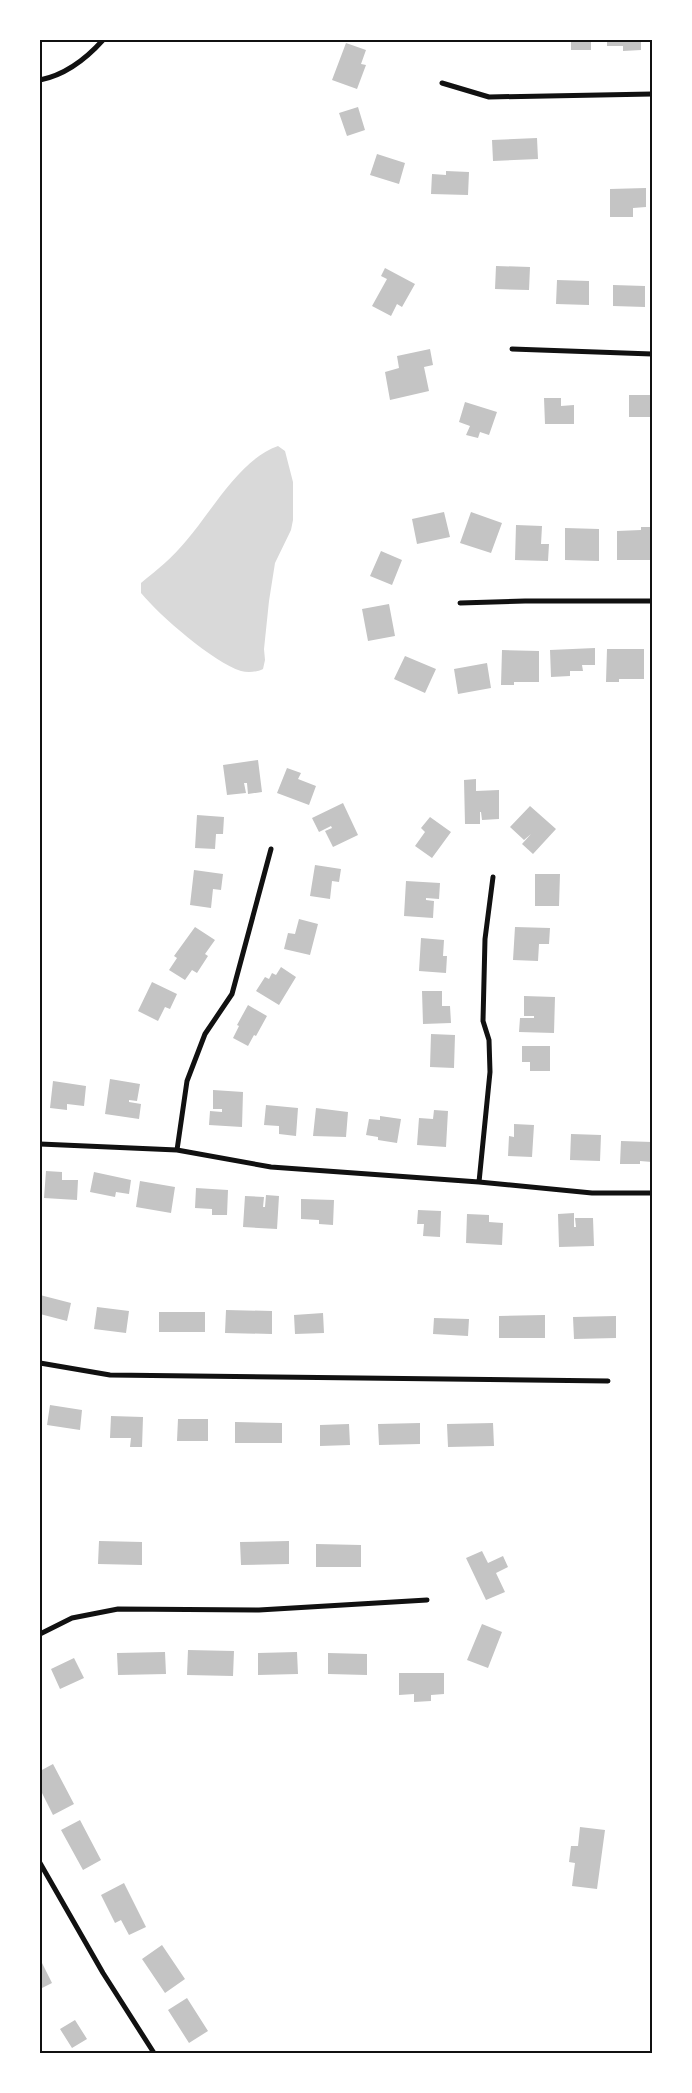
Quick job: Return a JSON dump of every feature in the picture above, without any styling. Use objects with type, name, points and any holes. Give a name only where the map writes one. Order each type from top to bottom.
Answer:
[{"type":"street","points":[[40,80],[68,70],[87,57],[103,40]]},
{"type":"street","points":[[442,83],[489,97],[652,94]]},
{"type":"street","points":[[512,349],[652,354]]},
{"type":"street","points":[[460,603],[652,601]]},
{"type":"street","points":[[176,1150],[187,1081],[206,1034],[232,994],[271,849]]},
{"type":"street","points":[[478,1182],[490,1072],[489,1040],[483,1021],[485,939],[493,877]]},
{"type":"street","points":[[40,1144],[176,1150],[270,1167],[478,1182],[592,1193],[652,1193]]},
{"type":"street","points":[[40,1363],[110,1375],[608,1381]]},
{"type":"street","points":[[40,1634],[72,1618],[118,1609],[260,1610],[427,1600]]},
{"type":"street","points":[[40,1863],[103,1973],[154,2053]]},
{"type":"shaded area","points":[[278,446],[285,451],[293,482],[293,520],[291,530],[275,563],[269,601],[263,669],[244,672],[216,658],[161,614],[141,593],[141,583],[181,547],[228,487],[251,462]]},
{"type":"building","points":[[571,40],[591,40],[591,50],[571,50]]},
{"type":"building","points":[[607,40],[641,40],[641,50],[623,51],[623,46],[607,46]]},
{"type":"building","points":[[346,43],[366,50],[361,64],[366,65],[357,89],[332,80]]},
{"type":"building","points":[[358,107],[365,130],[347,136],[339,113]]},
{"type":"building","points":[[537,138],[538,159],[493,161],[492,140]]},
{"type":"building","points":[[377,154],[405,163],[399,184],[370,175]]},
{"type":"building","points":[[446,171],[469,172],[468,195],[431,194],[432,174],[446,175]]},
{"type":"building","points":[[646,188],[646,207],[633,208],[633,217],[610,217],[610,189]]},
{"type":"building","points":[[496,266],[530,267],[529,290],[495,289]]},
{"type":"building","points":[[385,268],[415,284],[402,307],[397,304],[391,316],[372,306],[387,279],[381,276]]},
{"type":"building","points":[[557,280],[589,281],[589,305],[556,304]]},
{"type":"building","points":[[613,285],[645,286],[645,307],[613,306]]},
{"type":"building","points":[[430,349],[433,365],[424,367],[429,391],[390,400],[385,372],[399,368],[397,356]]},
{"type":"building","points":[[629,395],[652,395],[652,417],[629,417]]},
{"type":"building","points":[[544,398],[561,398],[561,406],[574,405],[574,424],[545,424]]},
{"type":"building","points":[[465,402],[497,412],[489,435],[480,432],[478,438],[466,435],[470,426],[459,422]]},
{"type":"building","points":[[444,512],[450,537],[417,544],[412,519]]},
{"type":"building","points":[[471,512],[502,523],[491,553],[460,543]]},
{"type":"building","points":[[516,525],[542,526],[541,544],[549,544],[548,561],[515,560]]},
{"type":"building","points":[[641,527],[652,527],[652,560],[617,560],[617,531],[641,530]]},
{"type":"building","points":[[565,528],[599,529],[599,561],[565,560]]},
{"type":"building","points":[[381,551],[402,560],[392,585],[370,576]]},
{"type":"building","points":[[389,604],[395,636],[368,641],[362,609]]},
{"type":"building","points":[[595,648],[595,665],[582,665],[583,671],[570,671],[570,676],[551,677],[550,650]]},
{"type":"building","points":[[607,649],[644,649],[644,679],[619,679],[619,682],[606,682]]},
{"type":"building","points":[[502,650],[539,651],[539,682],[514,682],[514,685],[501,685]]},
{"type":"building","points":[[405,656],[436,669],[425,693],[394,679]]},
{"type":"building","points":[[487,663],[491,688],[458,694],[454,669]]},
{"type":"building","points":[[258,760],[262,792],[248,794],[247,783],[244,783],[246,793],[227,795],[223,765]]},
{"type":"building","points":[[287,768],[301,773],[298,779],[316,786],[309,805],[277,793]]},
{"type":"building","points":[[476,779],[476,791],[499,790],[499,819],[482,820],[480,812],[480,824],[465,824],[464,780]]},
{"type":"building","points":[[343,803],[358,835],[333,847],[325,831],[332,828],[331,826],[319,832],[312,818]]},
{"type":"building","points":[[530,806],[556,829],[533,854],[522,844],[531,834],[524,840],[510,827]]},
{"type":"building","points":[[197,815],[224,817],[223,834],[216,834],[215,849],[195,848]]},
{"type":"building","points":[[430,817],[451,832],[432,858],[415,846],[425,832],[421,828]]},
{"type":"building","points":[[315,865],[341,869],[339,882],[332,881],[330,899],[310,896]]},
{"type":"building","points":[[194,870],[223,874],[221,890],[213,889],[211,908],[190,905]]},
{"type":"building","points":[[535,874],[560,874],[559,906],[535,906]]},
{"type":"building","points":[[406,881],[440,883],[439,899],[426,898],[426,900],[434,901],[433,918],[404,916]]},
{"type":"building","points":[[299,919],[318,924],[310,955],[284,949],[288,933],[295,934]]},
{"type":"building","points":[[195,927],[215,940],[205,954],[208,956],[197,973],[192,970],[185,980],[169,970],[177,958],[174,956]]},
{"type":"building","points":[[515,927],[550,928],[549,944],[539,944],[538,961],[513,960]]},
{"type":"building","points":[[421,938],[444,940],[443,956],[447,956],[446,973],[419,971]]},
{"type":"building","points":[[281,967],[296,977],[279,1005],[256,991],[265,977],[269,979],[272,973],[276,975]]},
{"type":"building","points":[[152,982],[177,994],[170,1009],[165,1007],[158,1021],[138,1011]]},
{"type":"building","points":[[422,991],[442,991],[442,1006],[450,1006],[451,1023],[423,1024]]},
{"type":"building","points":[[524,996],[555,997],[554,1033],[519,1032],[520,1018],[534,1018],[534,1016],[524,1016]]},
{"type":"building","points":[[248,1005],[267,1016],[248,1046],[233,1038],[239,1026],[237,1025]]},
{"type":"building","points":[[431,1034],[455,1035],[454,1068],[430,1067]]},
{"type":"building","points":[[522,1046],[550,1046],[550,1071],[530,1071],[530,1062],[522,1062]]},
{"type":"building","points":[[110,1079],[140,1084],[137,1101],[129,1100],[129,1102],[141,1104],[139,1119],[105,1114]]},
{"type":"building","points":[[53,1081],[86,1086],[84,1106],[67,1104],[67,1110],[50,1108]]},
{"type":"building","points":[[213,1090],[243,1092],[242,1127],[209,1125],[210,1111],[222,1112],[222,1109],[213,1109]]},
{"type":"building","points":[[266,1105],[298,1108],[296,1136],[279,1134],[279,1126],[264,1125]]},
{"type":"building","points":[[316,1108],[348,1112],[346,1137],[313,1136]]},
{"type":"building","points":[[434,1110],[448,1111],[446,1147],[417,1145],[419,1118],[433,1119]]},
{"type":"building","points":[[380,1116],[401,1119],[397,1143],[378,1140],[378,1137],[366,1135],[369,1119],[380,1120]]},
{"type":"building","points":[[514,1124],[534,1125],[532,1157],[508,1156],[509,1136],[514,1137]]},
{"type":"building","points":[[571,1134],[601,1135],[600,1161],[570,1160]]},
{"type":"building","points":[[621,1141],[652,1142],[652,1162],[640,1161],[640,1164],[620,1164]]},
{"type":"building","points":[[46,1171],[62,1172],[62,1180],[78,1180],[77,1200],[44,1198]]},
{"type":"building","points":[[94,1172],[131,1180],[129,1194],[116,1192],[115,1197],[90,1192]]},
{"type":"building","points":[[140,1181],[175,1187],[171,1213],[136,1207]]},
{"type":"building","points":[[196,1188],[228,1190],[227,1215],[212,1215],[212,1209],[195,1208]]},
{"type":"building","points":[[266,1195],[279,1196],[277,1229],[243,1227],[245,1196],[264,1197],[263,1207],[265,1207]]},
{"type":"building","points":[[301,1199],[334,1200],[333,1225],[319,1224],[319,1220],[301,1219]]},
{"type":"building","points":[[418,1210],[441,1211],[440,1237],[423,1236],[424,1224],[417,1224]]},
{"type":"building","points":[[574,1213],[574,1227],[576,1227],[575,1218],[593,1218],[594,1246],[559,1247],[558,1214]]},
{"type":"building","points":[[467,1214],[489,1215],[489,1222],[503,1223],[502,1245],[466,1243]]},
{"type":"building","points":[[40,1295],[71,1303],[67,1321],[40,1314]]},
{"type":"building","points":[[97,1307],[129,1311],[126,1333],[94,1329]]},
{"type":"building","points":[[226,1310],[272,1311],[272,1334],[225,1333]]},
{"type":"building","points":[[159,1312],[205,1312],[205,1332],[159,1332]]},
{"type":"building","points":[[323,1313],[324,1333],[295,1334],[294,1315]]},
{"type":"building","points":[[545,1315],[545,1338],[499,1338],[499,1316]]},
{"type":"building","points":[[616,1316],[616,1338],[574,1339],[573,1317]]},
{"type":"building","points":[[434,1318],[469,1319],[468,1336],[433,1334]]},
{"type":"building","points":[[50,1405],[82,1410],[80,1430],[47,1425]]},
{"type":"building","points":[[111,1416],[143,1417],[142,1447],[130,1447],[131,1438],[110,1438]]},
{"type":"building","points":[[178,1419],[208,1419],[208,1441],[177,1441]]},
{"type":"building","points":[[235,1422],[282,1423],[282,1443],[235,1443]]},
{"type":"building","points":[[420,1423],[420,1444],[379,1445],[378,1424]]},
{"type":"building","points":[[493,1423],[494,1446],[448,1447],[447,1424]]},
{"type":"building","points":[[349,1424],[350,1445],[320,1446],[320,1425]]},
{"type":"building","points":[[99,1541],[142,1542],[142,1565],[98,1564]]},
{"type":"building","points":[[289,1541],[289,1564],[241,1565],[240,1542]]},
{"type":"building","points":[[316,1544],[361,1545],[361,1567],[316,1567]]},
{"type":"building","points":[[482,1551],[488,1563],[503,1556],[508,1567],[496,1573],[505,1592],[486,1600],[466,1558]]},
{"type":"building","points":[[482,1624],[502,1632],[488,1668],[467,1660]]},
{"type":"building","points":[[188,1650],[234,1651],[233,1676],[187,1675]]},
{"type":"building","points":[[165,1652],[166,1674],[118,1675],[117,1653]]},
{"type":"building","points":[[297,1652],[298,1674],[258,1675],[258,1653]]},
{"type":"building","points":[[328,1653],[367,1654],[367,1675],[328,1674]]},
{"type":"building","points":[[74,1658],[84,1678],[60,1689],[51,1669]]},
{"type":"building","points":[[399,1673],[444,1673],[444,1694],[431,1695],[431,1701],[414,1702],[414,1694],[399,1695]]},
{"type":"building","points":[[53,1764],[74,1804],[53,1815],[40,1789],[40,1771]]},
{"type":"building","points":[[80,1820],[101,1860],[83,1870],[61,1830]]},
{"type":"building","points":[[580,1827],[605,1830],[597,1889],[572,1886],[575,1863],[569,1862],[571,1846],[578,1846]]},
{"type":"building","points":[[124,1883],[146,1927],[129,1935],[121,1920],[115,1923],[101,1895]]},
{"type":"building","points":[[162,1945],[185,1979],[165,1993],[142,1959]]},
{"type":"building","points":[[42,1963],[52,1983],[40,1989],[40,1964]]},
{"type":"building","points":[[187,1998],[208,2031],[189,2043],[168,2010]]},
{"type":"building","points":[[75,2020],[87,2039],[72,2048],[60,2029]]}]
